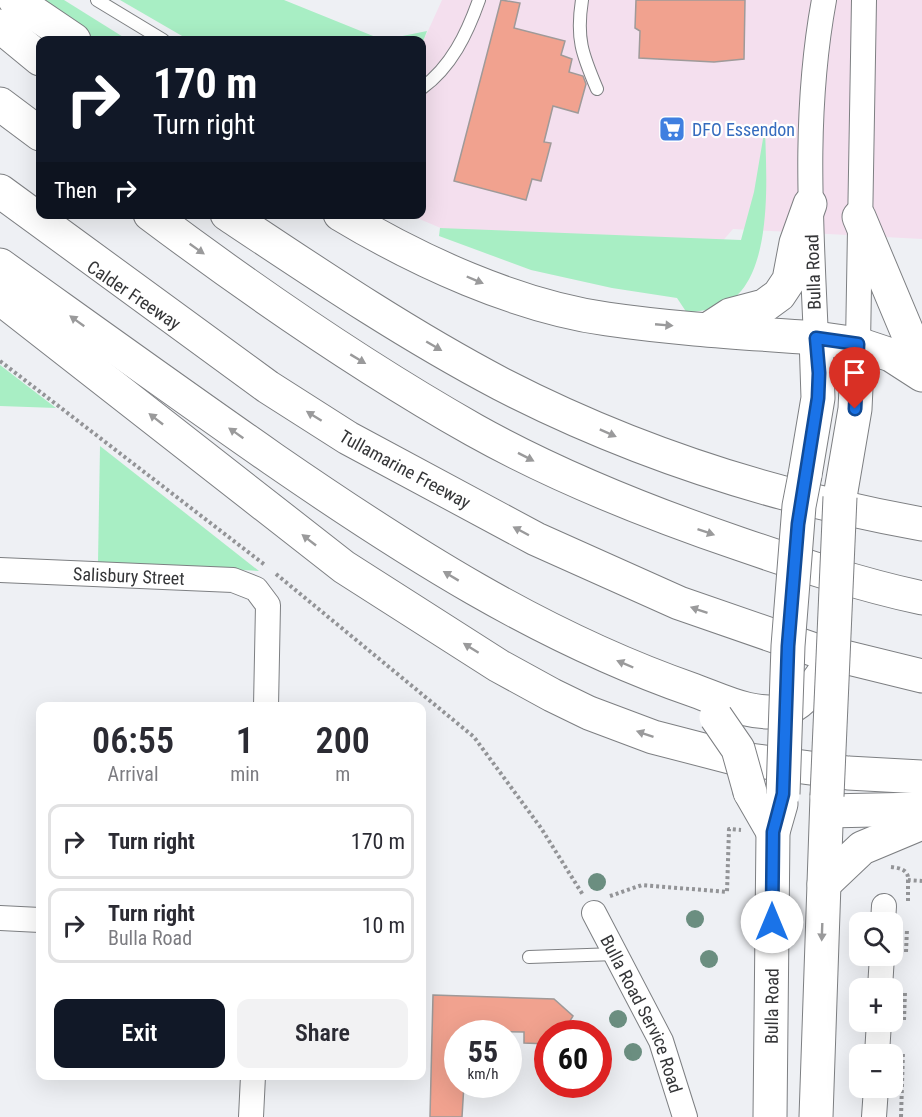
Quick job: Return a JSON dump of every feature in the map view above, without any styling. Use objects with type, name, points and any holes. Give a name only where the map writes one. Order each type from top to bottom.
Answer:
[{"type":"main road","points":[[15,0],[68,36]]},
{"type":"main road","points":[[0,26],[36,56]]},
{"type":"main road","points":[[0,49],[36,76]]},
{"type":"main road","points":[[0,104],[36,131]]},
{"type":"main road","name":"Tullamarine Freeway","points":[[0,191],[36,217]]},
{"type":"main road","name":"Calder Freeway","points":[[0,204],[268,387]]},
{"type":"main road","points":[[709,329],[730,315],[764,306],[779,295],[789,280],[796,243],[810,204]]},
{"type":"main road","points":[[859,217],[911,341],[922,359]]},
{"type":"main road","name":"Tullamarine Freeway","points":[[38,219],[268,387],[348,438],[536,539],[680,603],[845,660],[922,676]]},
{"type":"main road","points":[[157,219],[328,341],[474,430],[524,456],[596,490],[692,528],[858,584],[922,598]]},
{"type":"main road","points":[[234,219],[398,326],[501,384],[622,439],[777,492],[861,513],[922,524]]},
{"type":"main road","points":[[245,219],[312,271]]},
{"type":"main road","points":[[349,219],[421,258],[518,298],[605,319],[816,338],[858,344],[891,355],[922,375]]},
{"type":"main road","points":[[0,266],[382,534],[523,616],[577,643],[679,686],[745,708],[779,711],[798,703],[845,660]]},
{"type":"main road","points":[[0,298],[344,567],[499,666],[552,695],[589,713],[653,737],[734,758],[848,773],[922,777]]},
{"type":"main road","name":"Bulla Road","points":[[770,1117],[773,832],[783,795],[779,711],[797,534],[818,398],[819,373],[816,338]]},
{"type":"main road","points":[[816,1117],[826,803],[845,660],[837,516],[855,409],[858,344]]},
{"type":"main road","points":[[679,686],[716,717],[738,749],[750,792],[773,832]]},
{"type":"main road","points":[[783,795],[805,806],[826,803],[922,809]]},
{"type":"main road","points":[[824,884],[862,848],[922,823]]},
{"type":"street","name":"Bulla Road","points":[[816,338],[808,142],[813,78],[824,0]]},
{"type":"street","points":[[858,344],[864,0]]},
{"type":"street","name":"Salisbury Street","points":[[0,570],[233,580],[256,589],[268,605],[266,702]]},
{"type":"street","name":"Bulla Road Service Road","points":[[591,908],[661,1041],[685,1117]]},
{"type":"street","points":[[0,918],[36,920]]},
{"type":"street","points":[[251,1117],[253,1080]]},
{"type":"street","points":[[874,1117],[875,1098]]},
{"type":"lane","points":[[97,0],[157,36]]},
{"type":"lane","points":[[426,85],[439,75],[456,51],[479,0]]},
{"type":"lane","points":[[582,0],[578,31],[582,54],[597,89]]},
{"type":"lane","points":[[529,957],[616,954]]},
{"type":"path","points":[[0,361],[286,581],[474,737],[535,820],[591,908],[642,885],[727,892],[729,829],[773,832]]},
{"type":"path","points":[[892,911],[908,880],[902,869]]},
{"type":"path","points":[[908,880],[922,881]]},
{"type":"path","points":[[906,960],[907,926]]},
{"type":"path","points":[[904,1029],[905,983]]},
{"type":"path","points":[[901,1117],[903,1041]]},
{"type":"shaded area","name":"DFO Essendon","points":[[442,0],[922,0],[922,239],[733,229],[680,290],[450,232],[419,219],[426,219],[426,36]]},
{"type":"green space","points":[[34,0],[64,0],[122,36],[89,36]]},
{"type":"green space","points":[[120,0],[284,0],[373,36],[182,36]]},
{"type":"green space","points":[[427,31],[425,36],[403,36]]},
{"type":"green space","points":[[765,127],[766,199],[759,253],[750,277],[737,295],[719,307],[687,313],[677,298],[612,288],[531,270],[439,236],[440,228],[741,240],[754,192]]},
{"type":"green space","points":[[0,365],[56,408],[0,406]]},
{"type":"green space","points":[[100,446],[259,571],[98,562]]},
{"type":"building","points":[[501,0],[520,3],[514,28],[565,41],[561,55],[572,59],[569,72],[583,76],[586,84],[578,113],[553,106],[544,142],[551,143],[541,181],[532,179],[526,200],[454,181]]},
{"type":"building","points":[[636,0],[745,0],[744,59],[714,62],[639,58],[640,31],[635,28]]},
{"type":"building","points":[[433,995],[554,999],[573,1016],[571,1020],[534,1020],[534,1043],[524,1043],[522,1020],[444,1020],[444,1098],[463,1098],[462,1117],[430,1117]]},
{"type":"place","name":"DFO Essendon","points":[[672,129]]},
{"type":"route","points":[[772,922],[773,832],[783,794],[788,646],[798,524],[818,398],[819,373],[816,338],[858,344],[855,409]]}]
